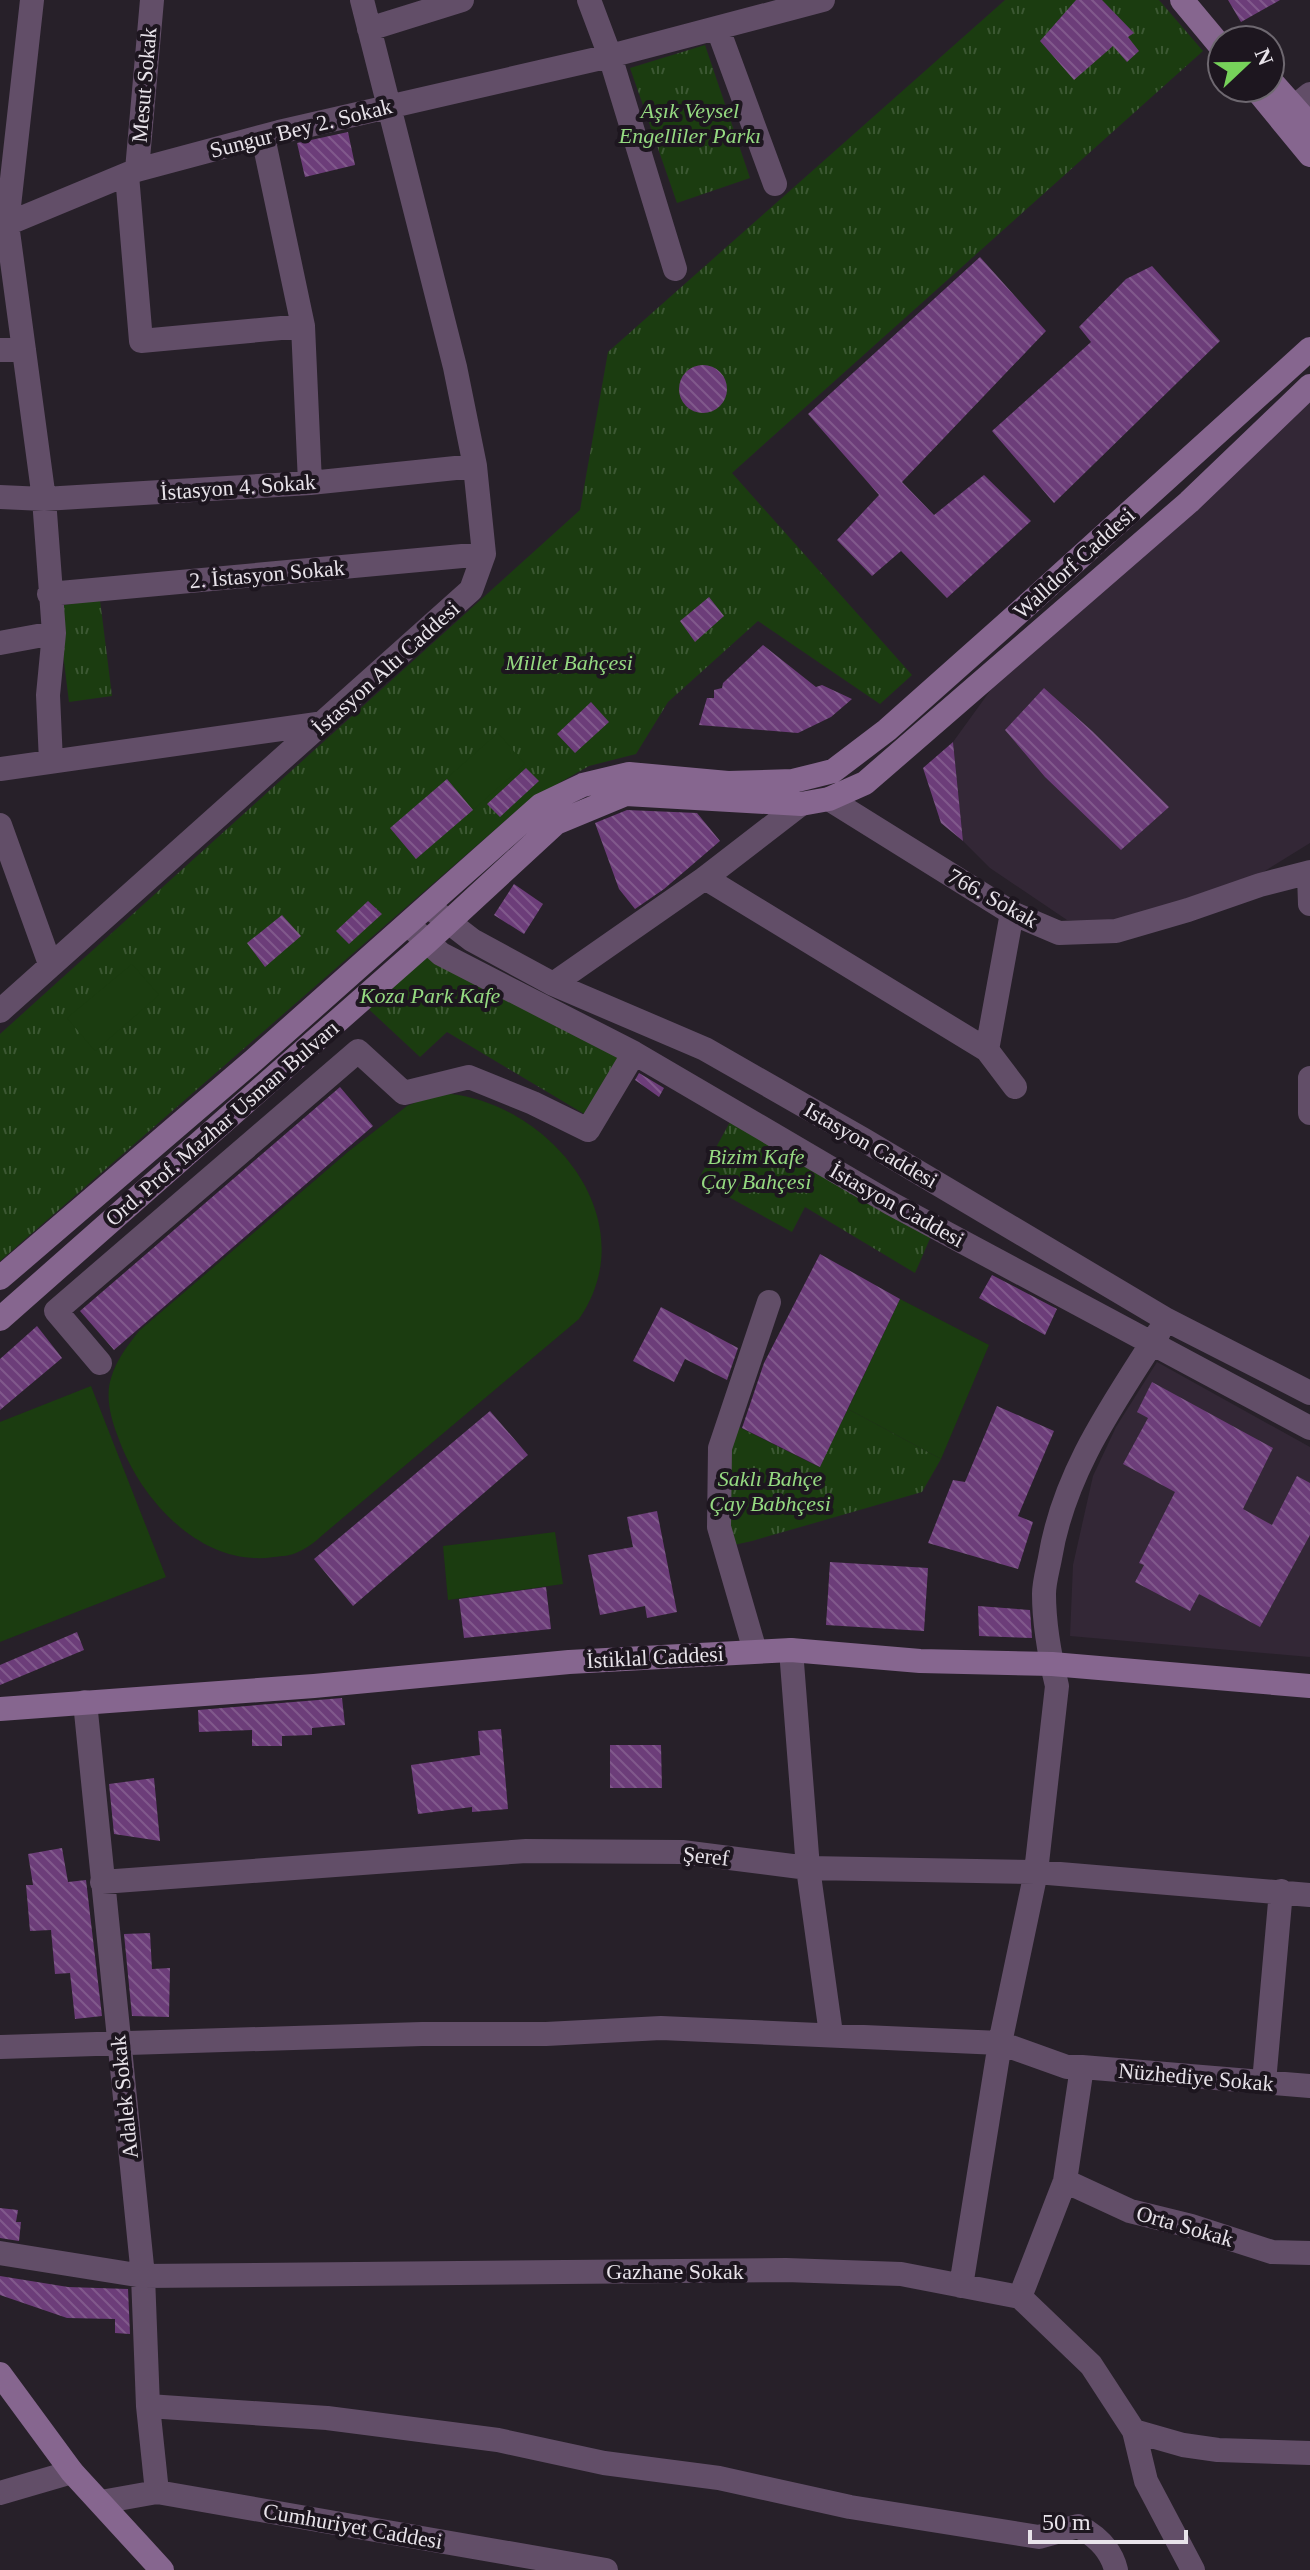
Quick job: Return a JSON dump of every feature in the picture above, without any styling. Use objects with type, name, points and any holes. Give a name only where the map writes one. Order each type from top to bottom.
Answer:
[{"type":"main road","points":[[1182,0],[1206,29]]},
{"type":"main road","points":[[1200,0],[1221,24]]},
{"type":"main road","points":[[1286,93],[1305,108]]},
{"type":"main road","points":[[1268,104],[1310,155]]},
{"type":"main road","name":"Walldorf Caddesi","points":[[428,906],[541,805],[583,785],[629,774],[728,783],[793,781],[833,771],[887,730],[993,637],[1310,349]]},
{"type":"main road","name":"Walldorf Caddesi","points":[[829,799],[865,783],[1189,502],[1310,386]]},
{"type":"main road","name":"Ord. Prof. Mazhar Usman Bulvarı","points":[[0,1319],[427,942],[556,823],[626,794],[801,804],[829,799]]},
{"type":"main road","name":"Ord. Prof. Mazhar Usman Bulvarı","points":[[0,1278],[428,906]]},
{"type":"main road","name":"İstiklal Caddesi","points":[[0,1709],[314,1686],[569,1662],[791,1650],[920,1661],[1052,1664],[1310,1686]]},
{"type":"main road","points":[[0,2374],[72,2472],[162,2570]]},
{"type":"street","points":[[32,0],[4,224],[12,350],[44,499],[54,633],[48,695],[51,762]]},
{"type":"street","name":"Mesut Sokak","points":[[152,0],[132,173],[141,341],[303,326]]},
{"type":"street","name":"İstasyon Altı Caddesi","points":[[0,1011],[471,590],[484,554],[475,466],[455,367],[362,0]]},
{"type":"street","points":[[369,29],[462,0]]},
{"type":"street","points":[[589,0],[610,56],[675,269]]},
{"type":"street","name":"Sungur Bey 2. Sokak","points":[[4,224],[132,173],[263,137],[610,56],[823,0]]},
{"type":"street","points":[[718,29],[775,184]]},
{"type":"street","points":[[263,137],[303,326],[310,483]]},
{"type":"street","name":"İstasyon 4. Sokak","points":[[0,497],[44,499],[310,483],[475,466]]},
{"type":"street","name":"2. İstasyon Sokak","points":[[49,594],[484,554]]},
{"type":"street","points":[[0,643],[54,633]]},
{"type":"street","points":[[0,769],[324,723]]},
{"type":"street","name":"766. Sokak","points":[[829,799],[1012,913],[1059,933],[1116,931],[1260,885],[1310,873]]},
{"type":"street","points":[[553,984],[705,878],[801,804]]},
{"type":"street","points":[[0,825],[50,964]]},
{"type":"street","points":[[1310,873],[1310,904]]},
{"type":"street","points":[[705,878],[987,1050],[1015,1087]]},
{"type":"street","name":"Istasyon Caddesi","points":[[428,906],[472,940],[553,984],[705,1049],[1167,1320],[1310,1393]]},
{"type":"street","points":[[987,1050],[1012,913]]},
{"type":"street","name":"İstasyon Caddesi","points":[[408,925],[441,954],[634,1053],[890,1203],[1310,1428]]},
{"type":"street","points":[[100,1363],[56,1311],[358,1051],[404,1093],[469,1077],[588,1130],[634,1053]]},
{"type":"street","points":[[1310,1078],[1310,1113]]},
{"type":"street","points":[[755,1651],[719,1527],[720,1448],[769,1302]]},
{"type":"street","points":[[961,2286],[1000,2043],[1036,1872],[1057,1686],[1044,1593],[1054,1530],[1078,1467],[1116,1397],[1167,1320]]},
{"type":"street","points":[[791,1650],[808,1868],[831,2034]]},
{"type":"street","name":"Adalek Sokak","points":[[85,1702],[143,2276],[148,2406],[157,2492]]},
{"type":"street","name":"Şeref","points":[[102,1882],[526,1851],[682,1852],[808,1868],[1036,1872],[1310,1895]]},
{"type":"street","points":[[1264,2082],[1281,1891]]},
{"type":"street","name":"Nüzhediye Sokak","points":[[0,2047],[422,2034],[546,2034],[661,2028],[1000,2043],[1067,2067],[1310,2086]]},
{"type":"street","points":[[1082,2067],[1065,2181],[1020,2297],[1091,2365],[1134,2431],[1146,2481],[1193,2570]]},
{"type":"street","name":"Orta Sokak","points":[[1065,2181],[1130,2211],[1191,2226],[1272,2252],[1309,2248]]},
{"type":"street","name":"Gazhane Sokak","points":[[0,2253],[143,2276],[786,2270],[901,2274],[1020,2297]]},
{"type":"street","points":[[148,2406],[327,2418],[498,2440],[604,2463],[719,2478],[850,2507],[1039,2537],[1078,2526],[1096,2535],[1114,2561],[1116,2570]]},
{"type":"street","points":[[1134,2431],[1183,2445],[1218,2450],[1310,2453]]},
{"type":"street","points":[[0,2493],[72,2472]]},
{"type":"street","name":"Cumhuriyet Caddesi","points":[[101,2502],[157,2492],[606,2570]]},
{"type":"shaded area","points":[[1310,393],[1310,843],[1260,874],[1119,922],[1067,920],[990,868],[963,841],[953,742],[1021,648]]},
{"type":"shaded area","points":[[1157,1362],[1310,1447],[1310,1657],[1070,1636],[1073,1565],[1093,1476],[1116,1427]]},
{"type":"green space","name":"Millet Bahçesi","points":[[1005,0],[1159,0],[1203,51],[732,473],[912,675],[880,704],[758,621],[668,702],[636,754],[589,766],[529,800],[0,1261],[0,1034],[580,510],[608,352]]},
{"type":"green space","name":"Aşık Veysel Engelliler Parkı","points":[[705,45],[750,178],[677,203],[630,68]]},
{"type":"green space","points":[[100,600],[112,696],[69,702],[57,606]]},
{"type":"green space","points":[[498,733],[525,764],[474,809],[447,778]]},
{"type":"green space","name":"Koza Park Kafe","points":[[427,942],[634,1053],[591,1118],[447,1032],[420,1057],[360,1001]]},
{"type":"green space","points":[[132,964],[159,995],[95,1051],[67,1018]]},
{"type":"green space","points":[[451,1094],[489,1103],[523,1121],[554,1145],[578,1175],[595,1208],[602,1245],[597,1282],[579,1319],[303,1550],[286,1556],[248,1558],[222,1552],[199,1540],[177,1525],[158,1506],[128,1461],[113,1423],[109,1400],[109,1385],[119,1359],[139,1331],[349,1151],[407,1106],[431,1096]]},
{"type":"green space","name":"Bizim Kafe Çay Bahçesi","points":[[735,1113],[935,1227],[915,1273],[805,1207],[792,1232],[698,1180]]},
{"type":"green space","points":[[900,1299],[989,1345],[941,1459],[848,1409]]},
{"type":"green space","points":[[91,1386],[166,1577],[0,1642],[0,1422]]},
{"type":"green space","name":"Saklı Bahçe Çay Babhçesi","points":[[848,1409],[941,1459],[922,1492],[734,1545],[726,1508],[726,1462],[735,1425],[819,1467]]},
{"type":"green space","points":[[555,1532],[563,1584],[448,1600],[443,1546]]},
{"type":"building","points":[[1076,0],[1102,0],[1134,33],[1128,37],[1139,51],[1127,62],[1113,46],[1074,80],[1040,41]]},
{"type":"building","points":[[1228,0],[1280,0],[1241,22]]},
{"type":"building","points":[[348,132],[355,165],[305,177],[297,143]]},
{"type":"building","points":[[980,257],[1046,331],[902,482],[934,515],[984,475],[1031,521],[947,598],[901,551],[872,576],[837,540],[879,495],[808,414]]},
{"type":"building","points":[[1152,266],[1220,341],[1054,503],[992,431],[1091,342],[1079,327],[1126,279]]},
{"type":"building","points":[[703,365],[720,372],[727,389],[720,406],[703,413],[686,406],[679,389],[686,372]]},
{"type":"building","points":[[709,597],[724,616],[695,642],[680,621]]},
{"type":"building","points":[[763,645],[816,687],[822,685],[852,699],[831,717],[798,733],[699,725],[707,698],[714,698],[714,690],[722,688],[723,683]]},
{"type":"building","points":[[1044,688],[1169,807],[1121,850],[1045,777],[1005,730]]},
{"type":"building","points":[[591,702],[609,722],[575,753],[557,734]]},
{"type":"building","points":[[953,742],[963,841],[941,823],[923,768]]},
{"type":"building","points":[[526,768],[539,781],[500,817],[487,804]]},
{"type":"building","points":[[447,779],[473,810],[416,859],[390,828]]},
{"type":"building","points":[[627,810],[697,813],[720,841],[664,889],[635,909],[619,889],[595,823]]},
{"type":"building","points":[[514,884],[543,904],[524,934],[494,915]]},
{"type":"building","points":[[368,901],[382,914],[349,944],[336,931]]},
{"type":"building","points":[[282,915],[301,936],[265,967],[247,943]]},
{"type":"building","points":[[639,1073],[664,1088],[659,1097],[635,1080]]},
{"type":"building","points":[[340,1087],[373,1126],[114,1350],[80,1311]]},
{"type":"building","points":[[820,1254],[900,1299],[820,1467],[742,1428],[764,1363]]},
{"type":"building","points":[[992,1275],[1057,1309],[1045,1335],[979,1298]]},
{"type":"building","points":[[661,1307],[738,1348],[727,1380],[685,1359],[674,1382],[633,1361]]},
{"type":"building","points":[[37,1326],[62,1358],[0,1410],[0,1359]]},
{"type":"building","points":[[1152,1382],[1273,1448],[1243,1509],[1272,1525],[1297,1476],[1310,1483],[1310,1535],[1260,1627],[1199,1594],[1190,1611],[1135,1582],[1144,1565],[1139,1563],[1175,1492],[1123,1464],[1148,1418],[1137,1412]]},
{"type":"building","points":[[997,1406],[1054,1431],[1018,1516],[1033,1522],[1018,1569],[928,1543],[953,1480],[965,1482]]},
{"type":"building","points":[[490,1411],[528,1455],[353,1606],[314,1559]]},
{"type":"building","points":[[657,1511],[677,1612],[647,1618],[645,1606],[600,1615],[588,1555],[633,1547],[627,1517]]},
{"type":"building","points":[[830,1562],[928,1568],[924,1631],[826,1625]]},
{"type":"building","points":[[546,1587],[551,1629],[464,1638],[459,1599]]},
{"type":"building","points":[[978,1606],[1030,1610],[1032,1638],[979,1636]]},
{"type":"building","points":[[77,1632],[84,1650],[0,1685],[0,1665]]},
{"type":"building","points":[[342,1698],[345,1725],[312,1728],[312,1735],[282,1736],[282,1746],[252,1746],[252,1730],[199,1732],[198,1710]]},
{"type":"building","points":[[501,1729],[508,1809],[472,1812],[472,1807],[418,1814],[411,1765],[480,1755],[478,1731]]},
{"type":"building","points":[[610,1745],[661,1745],[662,1788],[610,1788]]},
{"type":"building","points":[[154,1778],[160,1841],[114,1834],[109,1784]]},
{"type":"building","points":[[62,1848],[68,1882],[86,1880],[102,2016],[75,2019],[70,1973],[55,1974],[51,1930],[30,1931],[26,1885],[33,1885],[28,1854]]},
{"type":"building","points":[[150,1933],[152,1969],[170,1968],[169,2017],[132,2016],[124,1934]]},
{"type":"building","points":[[0,2208],[18,2210],[16,2222],[21,2222],[19,2241],[0,2238]]},
{"type":"building","points":[[0,2276],[68,2287],[128,2289],[130,2334],[115,2333],[115,2319],[67,2318],[0,2295]]}]
